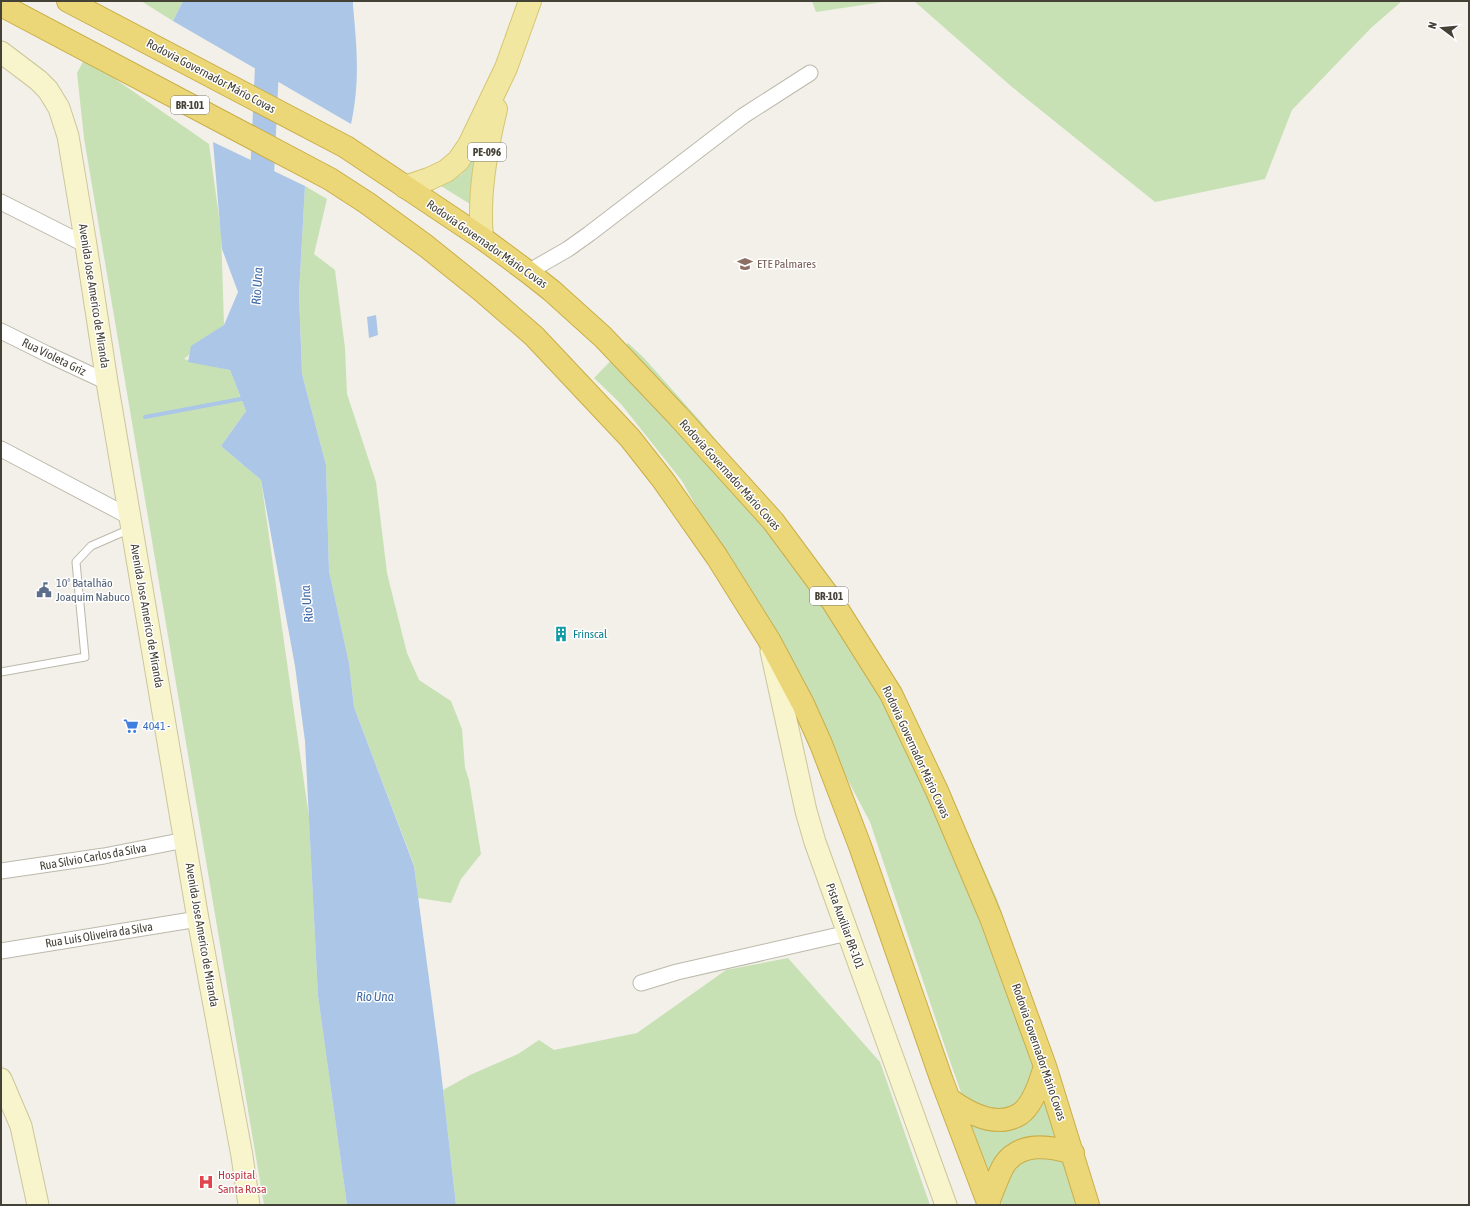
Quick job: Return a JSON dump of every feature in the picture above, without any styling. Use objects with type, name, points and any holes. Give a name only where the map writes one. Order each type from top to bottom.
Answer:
[{"type":"highway","name":"Rodovia Governador Mário Covas","points":[[68,1],[346,147],[482,238],[552,291],[603,337],[678,416],[773,521],[833,602],[891,694],[937,791],[991,918],[1045,1066],[1088,1205]]},
{"type":"highway","name":"BR-101","points":[[1,5],[330,178],[373,207],[426,246],[482,291],[534,336],[597,401],[630,438],[663,480],[717,557],[769,640],[803,704],[821,744],[860,846],[949,1099],[988,1204]]},
{"type":"highway","points":[[949,1099],[964,1109],[979,1116],[992,1119],[1009,1118],[1020,1113],[1028,1104],[1036,1092],[1045,1066]]},
{"type":"highway","points":[[988,1204],[1004,1165],[1012,1156],[1022,1150],[1038,1146],[1060,1149],[1073,1154]]},
{"type":"main road","name":"PE-096","points":[[405,187],[429,179],[446,171],[458,161],[469,146],[506,68],[530,1]]},
{"type":"main road","name":"Avenida Jose Americo de Miranda","points":[[1,52],[38,80],[48,90],[59,108],[68,136],[107,382],[198,919],[242,1156],[249,1205]]},
{"type":"main road","name":"PE-096","points":[[482,238],[480,215],[483,180],[495,114],[506,68]]},
{"type":"main road","name":"Pista Auxiliar BR-101","points":[[769,640],[806,812],[946,1205]]},
{"type":"main road","points":[[1,1080],[20,1126],[38,1205]]},
{"type":"street","points":[[528,272],[568,249],[742,116],[810,73]]},
{"type":"street","points":[[1,202],[86,245]]},
{"type":"street","name":"Rua Violeta Griz","points":[[1,331],[107,382]]},
{"type":"street","points":[[2,450],[131,523]]},
{"type":"street","name":"Rua Silvio Carlos da Silva","points":[[1,871],[104,856],[185,840]]},
{"type":"street","name":"Rua Luís Oliveira da Silva","points":[[1,951],[198,919]]},
{"type":"street","points":[[641,983],[677,972],[848,933]]},
{"type":"lane","points":[[1,672],[85,657],[76,562],[91,546],[131,523]]},
{"type":"green space","points":[[141,1],[183,1],[173,21]]},
{"type":"green space","points":[[812,1],[889,1],[816,12]]},
{"type":"green space","points":[[914,1],[1402,1],[1371,28],[1292,110],[1265,179],[1155,202],[1012,87]]},
{"type":"green space","points":[[85,58],[209,144],[221,231],[224,325],[184,359],[230,370],[246,411],[221,446],[261,480],[309,817],[318,996],[347,1205],[264,1205],[84,138],[77,73]]},
{"type":"green space","points":[[484,133],[478,209],[441,186],[462,174],[474,155]]},
{"type":"green space","points":[[305,186],[327,199],[314,254],[335,270],[345,348],[347,394],[376,482],[387,573],[407,653],[419,680],[451,701],[462,729],[465,768],[469,780],[481,854],[461,879],[451,903],[418,898],[414,865],[354,707],[349,663],[329,571],[326,465],[302,374],[299,294]]},
{"type":"green space","points":[[628,343],[644,358],[701,422],[837,587],[895,680],[940,771],[997,899],[1053,1066],[1003,1118],[964,1101],[870,822],[824,735],[682,481],[621,404],[594,378]]},
{"type":"green space","points":[[788,958],[880,1062],[930,1205],[456,1205],[443,1090],[470,1075],[518,1054],[539,1040],[554,1050],[637,1033],[726,970]]},
{"type":"green space","points":[[1052,1092],[1056,1136],[1036,1137],[994,1189],[965,1107],[984,1119],[1041,1105]]},
{"type":"green space","points":[[1055,1141],[1097,1205],[1002,1205],[998,1194],[1001,1174]]},
{"type":"water","points":[[183,1],[353,1],[357,79],[351,124],[173,21]]},
{"type":"water","name":"Rio Una","points":[[213,142],[305,186],[299,294],[302,374],[326,465],[329,571],[349,663],[354,707],[414,866],[439,1054],[456,1205],[347,1205],[318,996],[305,741],[295,666],[261,480],[221,446],[246,411],[230,370],[188,362],[191,346],[224,325],[238,292],[222,249]]},
{"type":"water","points":[[376,315],[378,335],[369,338],[367,317]]},
{"type":"waterway","name":"Rio Una","points":[[261,198],[270,1]]},
{"type":"waterway","points":[[145,417],[246,398]]},
{"type":"place","name":"ETE Palmares","points":[[745,264]]},
{"type":"place","name":"10º Batalhão Joaquim Nabuco","points":[[44,590]]},
{"type":"place","name":"Frinscal","points":[[561,634]]},
{"type":"place","name":"4041 -","points":[[131,726]]},
{"type":"place","name":"Hospital Santa Rosa","points":[[206,1182]]}]
